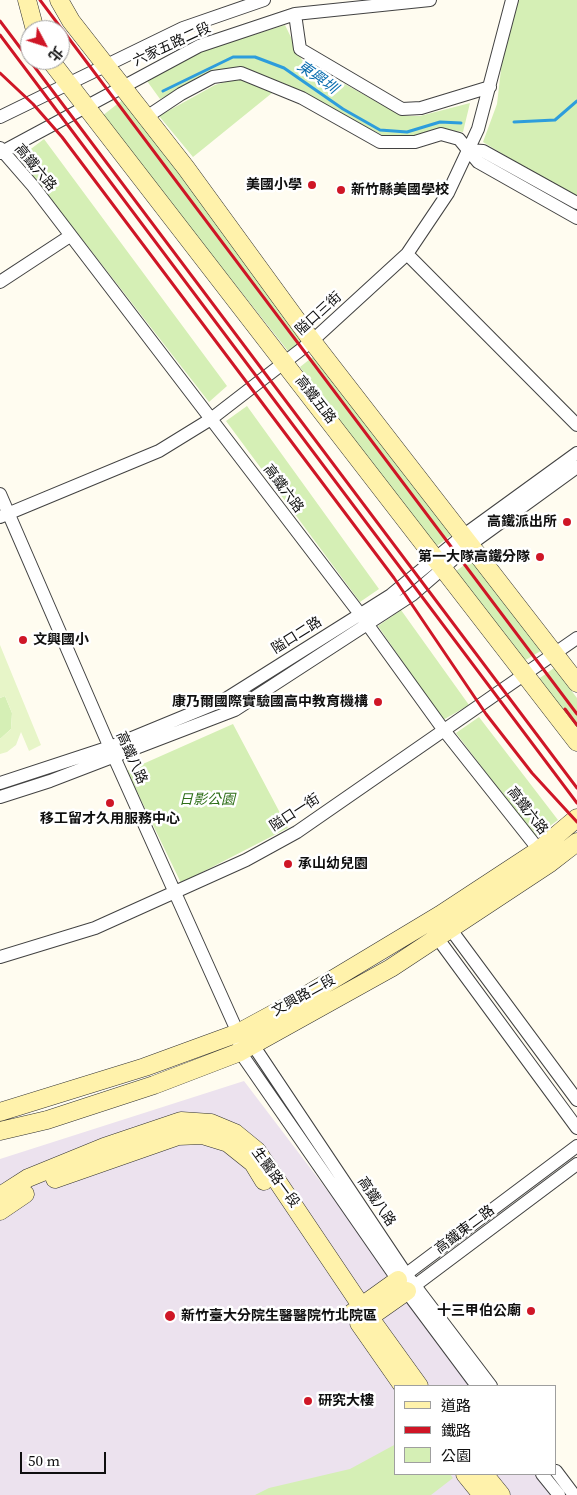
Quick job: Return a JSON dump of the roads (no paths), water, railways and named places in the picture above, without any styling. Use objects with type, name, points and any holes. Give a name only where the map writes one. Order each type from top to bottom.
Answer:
[{"type":"street","points":[[28,0],[33,20]]},
{"type":"street","points":[[59,0],[71,21],[186,168],[312,342],[577,682]]},
{"type":"street","name":"六家五路二段","points":[[0,117],[183,28],[264,0]]},
{"type":"street","name":"六家五路二段","points":[[1,151],[199,46],[295,14],[430,0]]},
{"type":"street","name":"隘口三街","points":[[5,515],[158,451],[211,419],[312,342],[407,254],[448,193],[470,150],[490,87],[512,0]]},
{"type":"street","points":[[295,14],[300,49],[402,109],[421,108],[490,87]]},
{"type":"street","name":"高鐵五路","points":[[58,70],[577,742]]},
{"type":"street","points":[[145,118],[181,94],[212,77],[240,73],[302,98],[380,142],[415,142],[441,134],[459,139],[478,162],[577,218]]},
{"type":"street","points":[[470,150],[483,151],[577,203]]},
{"type":"street","name":"高鐵六路","points":[[1,151],[33,186],[360,614],[443,729],[538,850]]},
{"type":"street","points":[[0,282],[70,236]]},
{"type":"street","points":[[407,254],[577,426]]},
{"type":"street","name":"隘口二路","points":[[0,783],[112,752],[235,710],[368,626],[394,599],[577,452]]},
{"type":"street","name":"隘口二路","points":[[468,540],[577,467]]},
{"type":"street","name":"高鐵八路","points":[[0,494],[5,515],[246,1048],[476,1385]]},
{"type":"street","name":"隘口二路","points":[[0,797],[112,752],[224,700],[360,614],[394,599]]},
{"type":"street","name":"隘口一街","points":[[0,957],[95,928],[246,860],[297,832],[443,729],[577,638]]},
{"type":"street","name":"文興路二段","points":[[0,1131],[47,1120],[128,1094],[246,1048],[390,968],[439,926],[577,818]]},
{"type":"street","name":"文興路二段","points":[[0,1112],[145,1067],[238,1032],[439,926],[562,854],[577,842]]},
{"type":"street","points":[[439,926],[577,1100]]},
{"type":"street","points":[[439,926],[577,1128]]},
{"type":"street","name":"生醫路一段","points":[[0,1196],[28,1178],[104,1147],[181,1121],[211,1123],[235,1133],[258,1150],[402,1385]]},
{"type":"street","name":"生醫路一段","points":[[0,1211],[43,1183],[178,1136],[202,1135],[228,1143],[253,1163],[361,1315],[417,1385]]},
{"type":"street","name":"高鐵東二路","points":[[407,1283],[577,1146]]},
{"type":"street","name":"高鐵東二路","points":[[361,1315],[577,1164]]},
{"type":"street","name":"高鐵八路","points":[[407,1283],[490,1385]]},
{"type":"street","points":[[557,1472],[574,1495]]},
{"type":"street","points":[[467,1475],[482,1495]]},
{"type":"street","points":[[485,1475],[500,1495]]},
{"type":"street","points":[[543,1475],[558,1495]]},
{"type":"waterway","name":"東興圳","points":[[163,91],[233,57],[255,57],[284,68],[343,109],[380,130],[407,132],[440,122],[461,123]]},
{"type":"waterway","name":"東興圳","points":[[514,122],[555,120],[577,101]]},
{"type":"railway","points":[[40,0],[577,714]]},
{"type":"railway","points":[[0,21],[577,788]]},
{"type":"railway","points":[[0,35],[577,803]]},
{"type":"railway","points":[[0,73],[33,104],[62,137],[394,578],[486,714],[532,773],[577,822]]},
{"type":"railway","points":[[565,709],[577,725]]},
{"type":"place","name":"美國小學","points":[[312,185]]},
{"type":"place","name":"新竹縣美國學校","points":[[341,190]]},
{"type":"place","name":"高鐵派出所","points":[[567,522]]},
{"type":"place","name":"第一大隊高鐵分隊","points":[[540,557]]},
{"type":"place","name":"文興國小","points":[[23,640]]},
{"type":"place","name":"康乃爾國際實驗國高中教育機構","points":[[378,702]]},
{"type":"place","name":"移工留才久用服務中心","points":[[110,803]]},
{"type":"place","name":"承山幼兒園","points":[[288,864]]},
{"type":"place","name":"十三甲伯公廟","points":[[531,1311]]},
{"type":"place","name":"新竹臺大分院生醫醫院竹北院區","points":[[170,1316]]},
{"type":"place","name":"研究大樓","points":[[308,1401]]},
{"type":"park label","name":"日影公園","points":[[207,800]]}]
